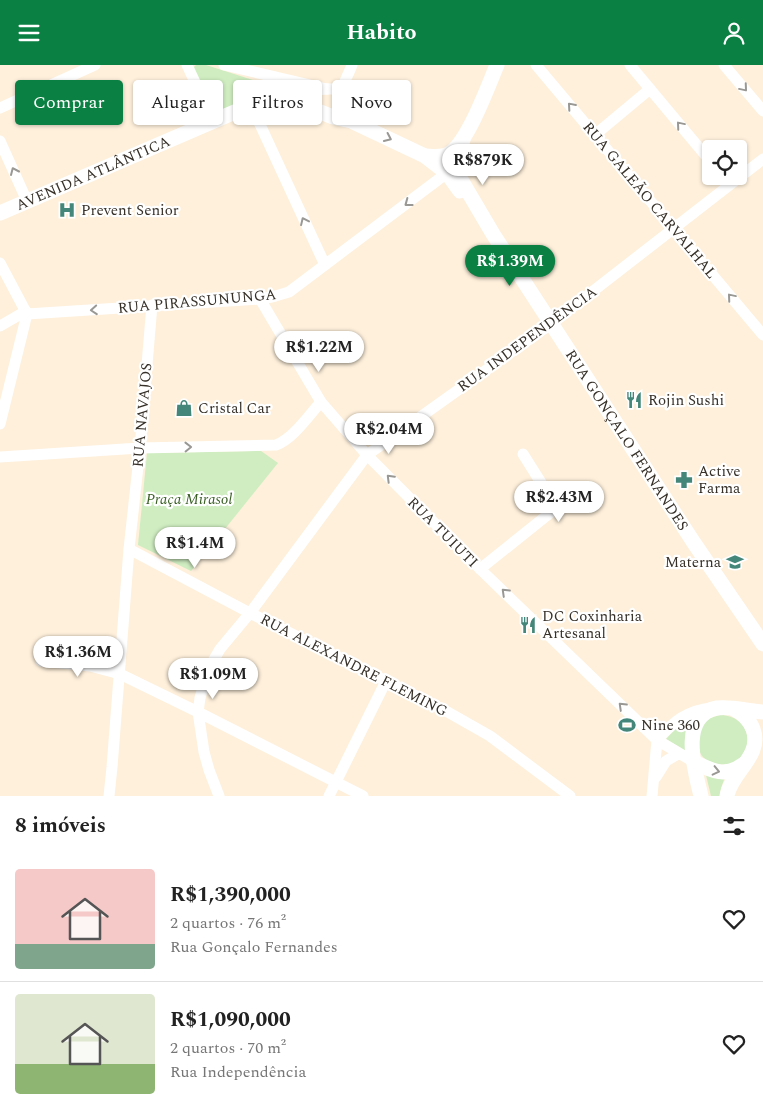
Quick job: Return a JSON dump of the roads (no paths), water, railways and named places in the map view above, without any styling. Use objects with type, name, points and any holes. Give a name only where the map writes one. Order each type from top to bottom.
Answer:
[{"type":"main road","points":[[425,156],[439,157],[447,155],[463,139],[497,65]]},
{"type":"main road","name":"AVENIDA ATLÂNTICA","points":[[0,213],[204,125]]},
{"type":"main road","name":"RUA GONÇALO FERNANDES","points":[[359,125],[425,156],[446,173],[493,234]]},
{"type":"main road","name":"RUA GONÇALO FERNANDES","points":[[463,139],[457,160],[458,173],[493,234],[694,543],[763,644]]},
{"type":"main road","points":[[701,796],[691,736],[701,717],[716,708],[763,711]]},
{"type":"main road","points":[[727,796],[729,788],[753,753],[755,737],[748,718],[734,709]]},
{"type":"main road","points":[[694,762],[721,773],[734,771],[763,748]]},
{"type":"street","points":[[0,108],[95,65]]},
{"type":"street","points":[[187,65],[194,80]]},
{"type":"street","points":[[224,65],[332,89]]},
{"type":"street","points":[[346,80],[352,65]]},
{"type":"street","name":"RUA GALEÃO CARVALHAL","points":[[536,65],[596,134],[763,335]]},
{"type":"street","points":[[630,65],[702,151]]},
{"type":"street","points":[[724,65],[763,111]]},
{"type":"street","name":"AVENIDA ATLÂNTICA","points":[[322,89],[327,89]]},
{"type":"street","points":[[596,134],[650,89]]},
{"type":"street","points":[[260,125],[325,265]]},
{"type":"street","points":[[0,141],[27,201]]},
{"type":"street","name":"RUA INDEPENDÊNCIA","points":[[747,168],[763,159]]},
{"type":"street","name":"RUA PIRASSUNUNGA","points":[[26,313],[260,299],[289,292],[446,173]]},
{"type":"street","name":"RUA INDEPENDÊNCIA","points":[[219,796],[208,771],[200,734],[198,712],[204,682],[212,661],[250,613],[366,455],[552,323],[674,229],[722,185]]},
{"type":"street","points":[[0,263],[26,313],[0,424]]},
{"type":"street","name":"RUA TUIUTI","points":[[260,299],[322,402],[366,455],[480,569],[656,739],[694,762]]},
{"type":"street","name":"RUA NAVAJOS","points":[[110,795],[128,549],[140,448],[152,305]]},
{"type":"street","points":[[0,326],[26,313]]},
{"type":"street","points":[[0,457],[140,448],[276,445],[291,435],[322,402]]},
{"type":"street","points":[[480,569],[555,509],[555,505],[523,454]]},
{"type":"street","name":"RUA ALEXANDRE FLEMING","points":[[128,549],[250,613],[446,711],[490,736],[569,796]]},
{"type":"street","points":[[41,661],[90,666],[120,675],[198,712],[363,796]]},
{"type":"street","points":[[329,796],[386,681]]},
{"type":"street","points":[[652,796],[656,739],[670,725],[685,715],[696,710],[716,708]]},
{"type":"street","points":[[654,781],[660,767],[678,753]]},
{"type":"place","name":"Prevent Senior","points":[[67,210]]},
{"type":"place","name":"Rojin Sushi","points":[[634,400]]},
{"type":"place","name":"Cristal Car","points":[[184,408]]},
{"type":"place","name":"Active Farma","points":[[684,480]]},
{"type":"place","name":"Materna","points":[[735,562]]},
{"type":"place","name":"DC Coxinharia Artesanal","points":[[528,625]]},
{"type":"place","name":"Nine 360","points":[[627,725]]},
{"type":"park label","name":"Praça Mirasol","points":[[189,499]]}]
